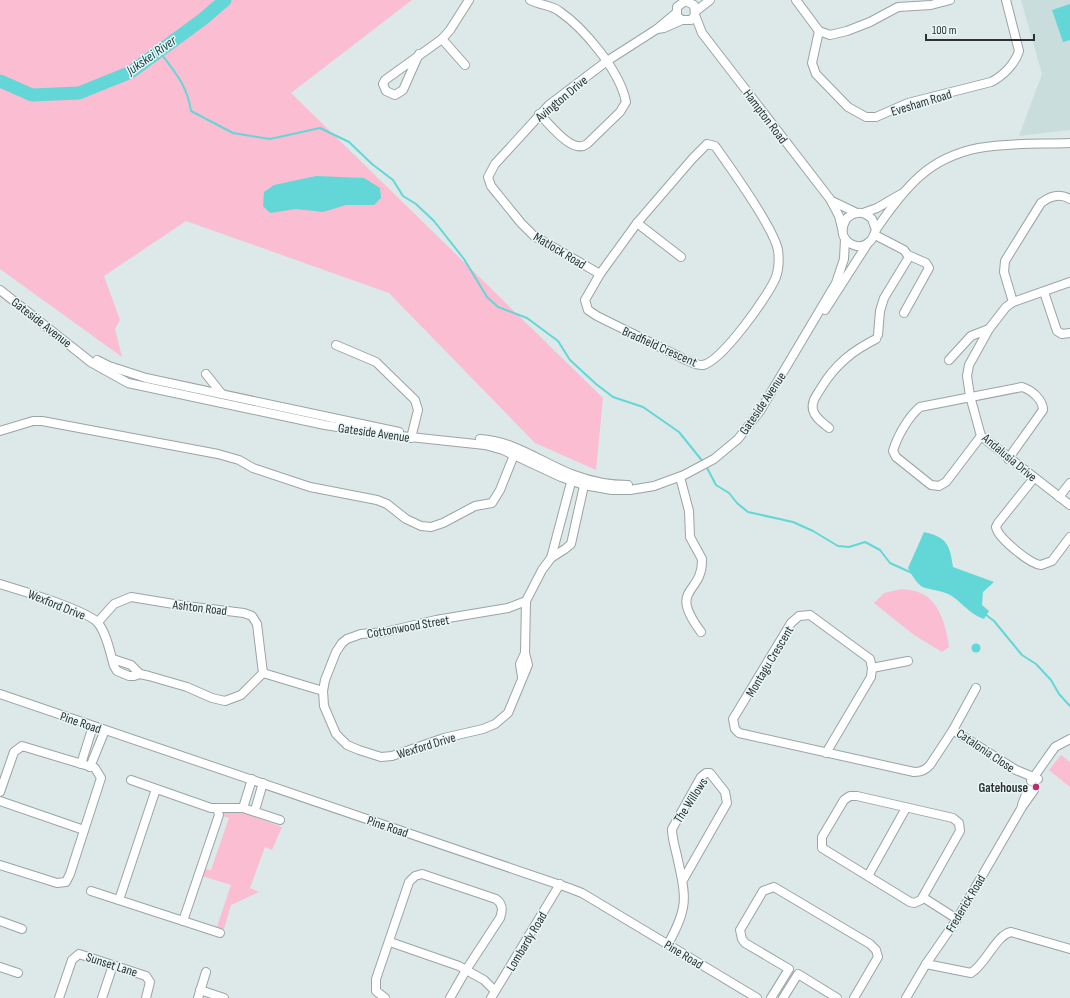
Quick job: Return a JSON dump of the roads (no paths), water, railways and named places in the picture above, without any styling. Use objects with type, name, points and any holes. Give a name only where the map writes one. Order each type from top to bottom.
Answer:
[{"type":"street","points":[[419,54],[403,90],[395,95],[386,91],[383,84],[386,80],[419,54],[442,39],[452,27],[469,0]]},
{"type":"street","points":[[530,0],[560,11],[588,37],[607,61],[625,98],[625,104],[620,112],[587,144],[576,148],[539,114]]},
{"type":"street","name":"Hampton Road","points":[[674,0],[676,11],[683,21],[702,33]]},
{"type":"street","points":[[683,21],[691,20],[695,13],[710,0]]},
{"type":"street","points":[[796,0],[818,31],[825,34],[834,34],[870,22],[898,7],[931,5],[950,0]]},
{"type":"street","name":"Evesham Road","points":[[818,31],[812,62],[816,74],[848,107],[858,114],[870,118],[908,103],[991,82],[1002,76],[1014,62],[1019,51],[1006,0]]},
{"type":"street","name":"Hampton Road","points":[[676,11],[679,4],[689,1],[702,33],[830,199],[839,216],[842,229]]},
{"type":"street","name":"Avington Drive","points":[[491,186],[487,180],[491,169],[539,114],[607,61],[657,29],[676,11]]},
{"type":"street","name":"Avington Drive","points":[[657,29],[683,21]]},
{"type":"street","points":[[442,39],[465,65]]},
{"type":"street","points":[[903,192],[868,243],[858,246],[848,242],[845,239],[842,229],[847,218],[877,208],[903,192],[929,168],[960,152],[990,144],[1070,143]]},
{"type":"street","name":"Bradfield Crescent","points":[[707,144],[713,145],[771,233],[778,249],[776,276],[770,288],[743,327],[710,362],[700,365],[666,350],[588,310],[585,304],[586,296],[637,223],[699,150],[707,144]]},
{"type":"street","name":"Matlock Road","points":[[491,186],[521,223],[534,236],[600,274]]},
{"type":"street","points":[[1013,302],[1004,272],[1005,261],[1041,203],[1047,198],[1054,196],[1064,195],[1070,199]]},
{"type":"street","name":"Hampton Road","points":[[830,199],[860,213]]},
{"type":"street","points":[[860,213],[872,219],[875,232],[904,250],[908,255],[926,263],[929,268],[904,313]]},
{"type":"street","points":[[637,223],[681,257]]},
{"type":"street","name":"Gateside Avenue","points":[[0,290],[84,354],[92,363],[117,377],[142,388],[325,425],[485,444],[585,482],[622,485],[667,481],[680,477],[714,459],[738,439],[750,426],[805,337],[839,276],[844,259],[845,239]]},
{"type":"street","name":"Gateside Avenue","points":[[805,337],[826,310],[868,243]]},
{"type":"street","points":[[829,428],[814,412],[813,404],[815,398],[834,369],[853,352],[877,337],[880,311],[884,298],[908,260],[908,255]]},
{"type":"street","name":"Andalusia Drive","points":[[1070,282],[1013,302],[1002,311],[989,329],[969,365],[967,376],[970,396],[981,436],[1008,459],[1070,505]]},
{"type":"street","points":[[1044,292],[1057,331],[1062,334],[1070,333]]},
{"type":"street","points":[[949,360],[971,336],[989,329]]},
{"type":"street","points":[[336,345],[376,362],[415,400],[418,410],[411,436]]},
{"type":"street","name":"Gateside Avenue","points":[[84,354],[136,375],[411,436],[483,439],[500,442],[535,456],[572,478]]},
{"type":"street","points":[[206,374],[221,393]]},
{"type":"street","points":[[981,436],[946,482],[939,486],[931,485],[896,457],[893,451],[911,418],[920,407],[1019,387],[1032,393],[1042,403],[1041,413],[1008,459]]},
{"type":"street","points":[[0,431],[33,421],[42,421],[218,454],[240,460],[253,468],[310,487],[371,497],[387,504],[406,519],[420,526],[431,526],[443,523],[475,506],[492,503],[500,490],[514,455]]},
{"type":"street","points":[[680,477],[689,511],[690,537],[702,559],[698,576],[686,600],[689,616],[701,632]]},
{"type":"street","name":"Wexford Drive","points":[[323,691],[324,706],[337,736],[354,748],[381,757],[401,754],[439,739],[471,732],[495,724],[508,713],[522,677],[526,673],[528,665],[525,653],[526,601],[542,570],[551,558],[572,478]]},
{"type":"street","points":[[1034,478],[998,523],[996,527],[999,535],[1032,562],[1041,565],[1052,561],[1070,537]]},
{"type":"street","name":"Wexford Drive","points":[[551,558],[566,550],[571,544],[585,482]]},
{"type":"street","points":[[1060,497],[1070,483]]},
{"type":"street","points":[[562,514],[577,517]]},
{"type":"street","name":"Wexford Drive","points":[[0,584],[48,600],[83,614],[98,622],[113,659],[115,669],[122,674],[132,676],[140,674],[166,680],[212,698],[225,701],[241,694],[263,673]]},
{"type":"street","name":"Ashton Road","points":[[98,622],[114,604],[131,598],[244,613],[252,616],[257,624],[263,673]]},
{"type":"street","name":"Cottonwood Street","points":[[323,691],[325,680],[339,646],[354,636],[386,632],[436,620],[508,608],[526,601]]},
{"type":"street","name":"Montagu Crescent","points":[[872,668],[870,659],[810,616],[799,616],[791,623],[733,720],[734,729],[739,733],[914,772],[927,769],[953,730]]},
{"type":"street","points":[[826,753],[871,677],[872,668],[908,661]]},
{"type":"street","points":[[263,673],[323,691]]},
{"type":"street","name":"Catalonia Close","points":[[976,688],[953,730],[1016,770],[1033,787]]},
{"type":"street","name":"Pine Road","points":[[0,694],[560,884],[582,893],[757,998]]},
{"type":"street","points":[[81,764],[93,726]]},
{"type":"street","points":[[90,767],[105,730]]},
{"type":"street","name":"Frederick Road","points":[[906,998],[926,964],[956,919],[1022,807],[1033,787],[1040,768],[1055,747],[1070,739]]},
{"type":"street","points":[[0,792],[14,752],[19,747],[31,748],[90,767],[98,771],[101,781],[66,882],[57,883],[0,864]]},
{"type":"street","name":"The Willows","points":[[668,944],[680,923],[684,892],[672,829],[701,777],[706,773],[710,773],[724,792],[727,803],[682,880]]},
{"type":"street","points":[[243,808],[252,779]]},
{"type":"street","points":[[131,780],[210,808],[243,808],[255,810],[280,820]]},
{"type":"street","points":[[255,810],[263,783]]},
{"type":"street","points":[[119,900],[156,789]]},
{"type":"street","points":[[850,796],[857,796],[957,820],[961,827],[924,898],[918,902],[910,902],[868,876],[824,850],[821,844],[822,837],[844,800],[850,796]]},
{"type":"street","points":[[0,801],[84,830]]},
{"type":"street","points":[[183,921],[219,815],[217,808]]},
{"type":"street","points":[[868,876],[906,808]]},
{"type":"street","points":[[385,998],[378,994],[375,985],[409,882],[415,876],[426,875],[496,899],[501,903],[502,909],[500,918],[450,998]]},
{"type":"street","name":"Lombardy Road","points":[[492,992],[560,884]]},
{"type":"street","points":[[837,998],[745,943],[742,939],[740,930],[763,891],[770,887],[780,891],[870,944],[876,950],[878,957],[854,998]]},
{"type":"street","points":[[91,891],[220,933]]},
{"type":"street","points":[[924,898],[956,919]]},
{"type":"street","points":[[0,921],[22,929]]},
{"type":"street","points":[[926,964],[971,972],[979,966],[1002,937],[1011,932],[1070,949]]},
{"type":"street","points":[[390,942],[468,971],[484,980],[492,992]]},
{"type":"street","name":"Sunset Lane","points":[[59,998],[72,960],[77,954],[83,954],[149,978],[150,982],[146,998]]},
{"type":"street","points":[[102,998],[113,965]]},
{"type":"street","points":[[0,967],[18,973]]},
{"type":"street","points":[[771,998],[789,969]]},
{"type":"street","points":[[206,972],[199,994],[224,998]]},
{"type":"street","points":[[783,998],[798,974]]},
{"type":"water","points":[[1070,4],[1070,40],[1063,42],[1052,10]]},
{"type":"water","points":[[316,176],[364,178],[380,188],[381,198],[374,205],[346,205],[323,212],[296,209],[270,213],[263,206],[264,192],[274,185]]},
{"type":"water","points":[[924,532],[938,536],[946,543],[949,548],[953,567],[994,582],[983,592],[982,605],[989,611],[984,619],[973,614],[948,594],[923,587],[914,578],[908,568]]},
{"type":"water","points":[[974,644],[978,644],[980,648],[978,652],[974,652],[972,650],[972,646]]},
{"type":"waterway","name":"Jukskei River","points":[[0,81],[32,95],[79,93],[131,72],[203,19],[225,0]]},
{"type":"waterway","points":[[159,51],[180,79],[187,94],[191,111],[233,133],[270,139],[320,128],[349,142],[372,164],[393,180],[403,196],[416,204],[434,221],[464,259],[487,297],[498,307],[527,318],[558,341],[570,360],[596,384],[613,397],[643,407],[679,432],[704,463]]},
{"type":"waterway","points":[[706,466],[716,485],[729,493],[737,503],[748,512],[793,522],[813,531],[838,546],[849,547],[865,542],[880,550],[890,563],[912,573]]},
{"type":"waterway","points":[[985,614],[994,621],[1022,655],[1036,664],[1051,680],[1059,694],[1070,706]]},
{"type":"place","name":"Gatehouse","points":[[1036,787]]}]
